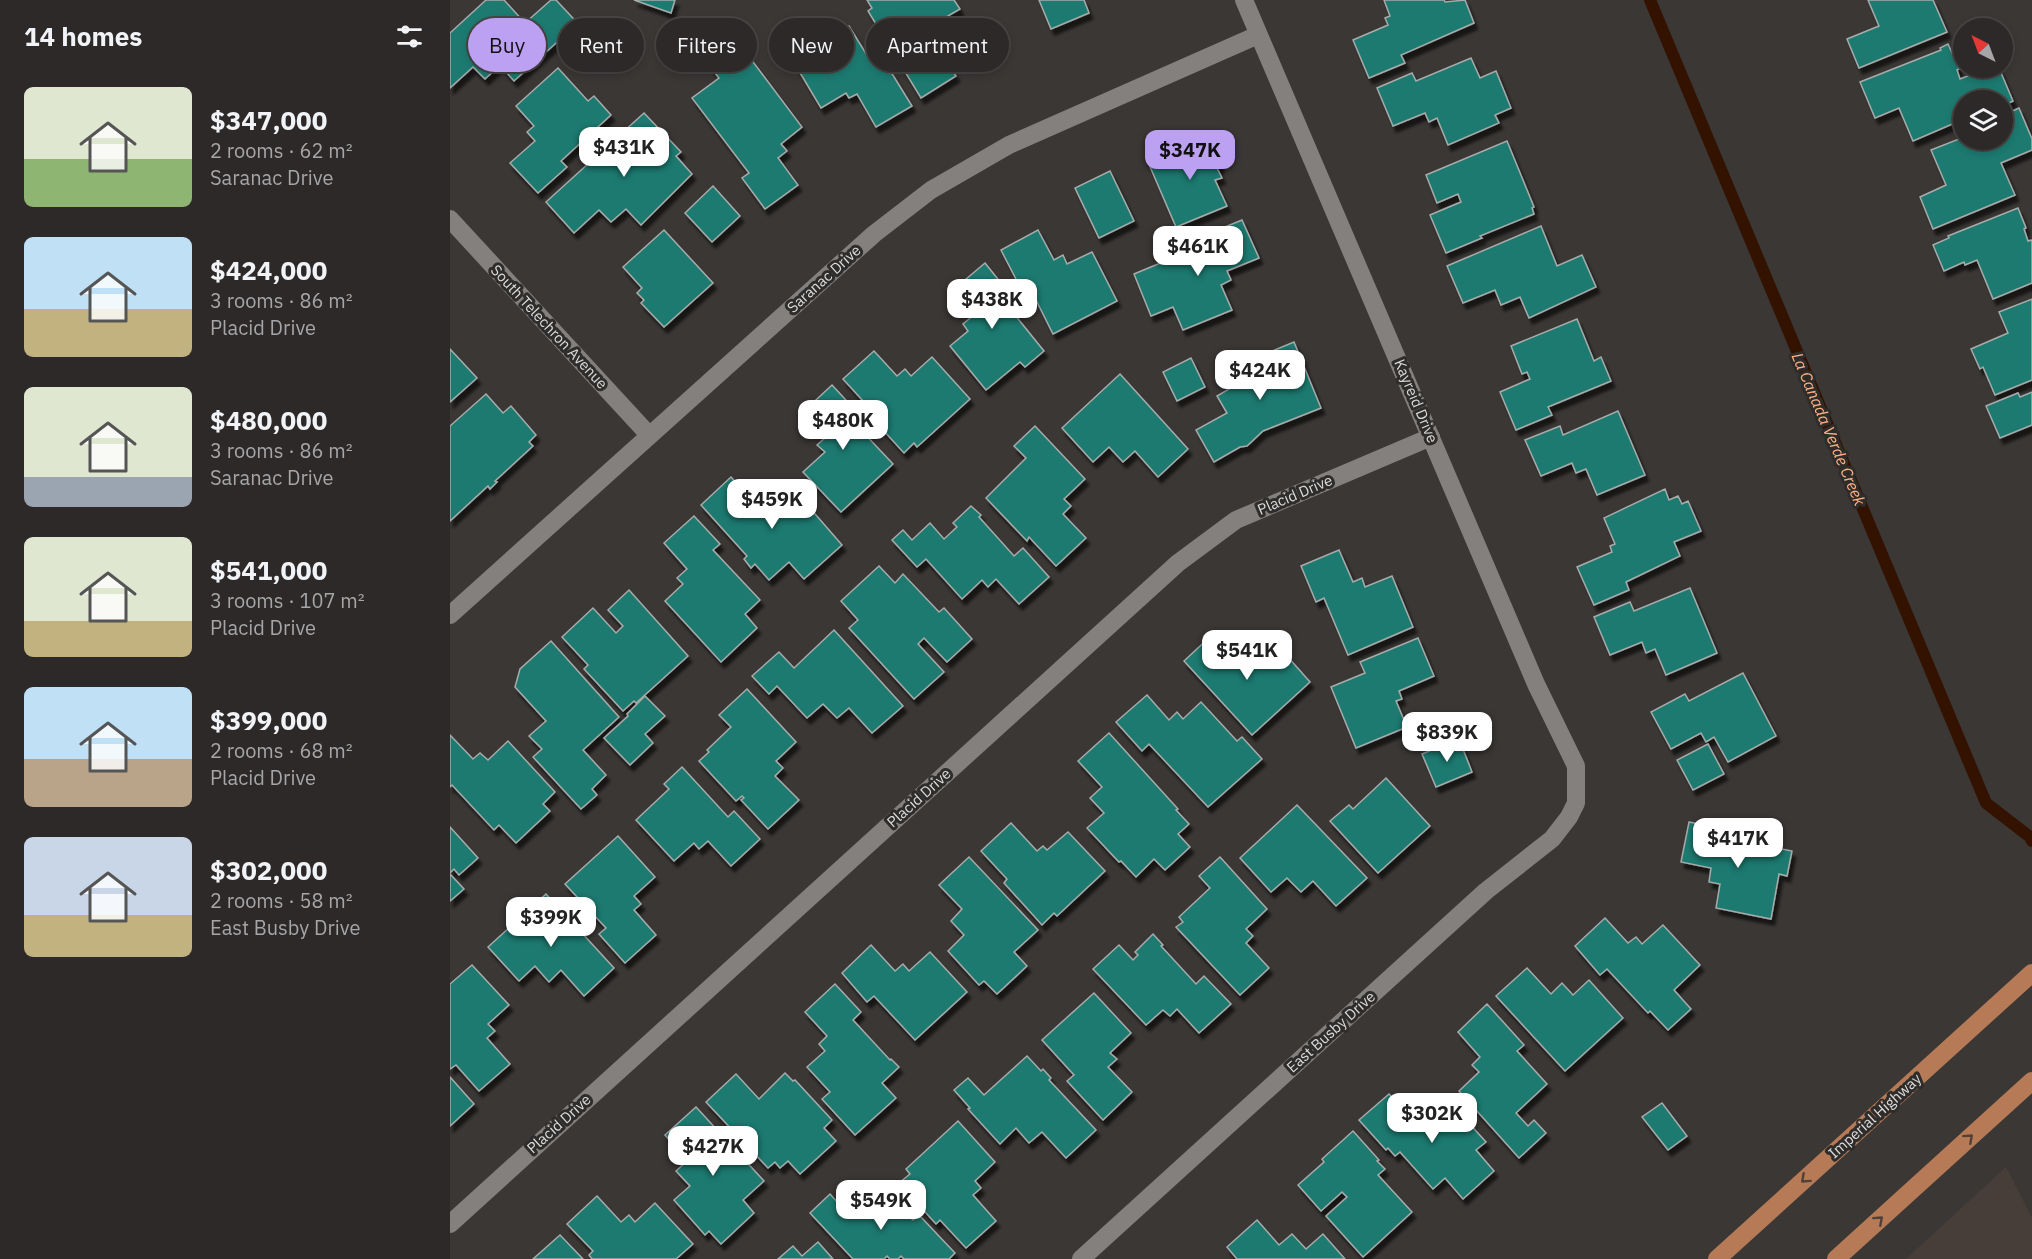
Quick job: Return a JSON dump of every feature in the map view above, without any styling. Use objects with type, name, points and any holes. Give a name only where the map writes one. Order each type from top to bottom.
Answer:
[{"type":"main road","name":"Imperial Highway","points":[[1718,1259],[2032,974]]},
{"type":"main road","points":[[1836,1259],[2032,1081]]},
{"type":"street","name":"Kayreid Drive","points":[[1244,0],[1536,684],[1576,766],[1576,803]]},
{"type":"street","name":"Saranac Drive","points":[[450,615],[874,234],[931,190],[1010,145],[1258,35]]},
{"type":"street","name":"South Telechron Avenue","points":[[450,219],[649,435]]},
{"type":"street","name":"Placid Drive","points":[[450,1224],[1178,563],[1236,520],[1431,437]]},
{"type":"street","name":"East Busby Drive","points":[[1082,1259],[1486,891],[1552,839],[1569,817],[1576,803]]},
{"type":"shaded area","points":[[2006,1167],[2032,1218],[2032,1259],[1906,1259]]},
{"type":"building","points":[[486,0],[504,0],[520,18],[468,18],[468,72],[450,88],[450,33]]},
{"type":"building","points":[[551,0],[556,0],[573,18],[558,18],[558,41],[546,52],[546,18],[531,18]]},
{"type":"building","points":[[634,0],[675,0],[671,13]]},
{"type":"building","points":[[867,0],[954,0],[960,9],[944,18],[872,18],[868,11],[872,8]]},
{"type":"building","points":[[1039,0],[1084,0],[1089,13],[1051,29]]},
{"type":"building","points":[[1384,0],[1444,0],[1445,2],[1465,0],[1474,23],[1401,55],[1405,63],[1369,78],[1353,40],[1388,25],[1385,18],[1390,16]]},
{"type":"building","points":[[1868,0],[1933,0],[1947,32],[1859,68],[1847,39],[1879,26]]},
{"type":"building","points":[[854,34],[866,54],[866,72],[891,72],[912,106],[876,127],[857,94],[849,98],[846,93],[821,108],[800,72],[854,72]]},
{"type":"building","points":[[1948,44],[1953,55],[1953,78],[2003,78],[2008,90],[1953,90],[1953,124],[1913,141],[1899,108],[1875,118],[1860,82],[1941,50],[1940,48]]},
{"type":"building","points":[[1471,58],[1480,78],[1496,71],[1511,108],[1495,115],[1499,123],[1448,145],[1437,118],[1429,122],[1425,113],[1393,126],[1377,88],[1412,73],[1416,81]]},
{"type":"building","points":[[757,67],[802,127],[781,144],[787,151],[778,158],[798,185],[765,209],[742,178],[749,173],[692,98],[719,78],[714,72],[757,72]]},
{"type":"building","points":[[558,68],[558,72],[562,72],[588,101],[594,96],[611,115],[561,161],[567,167],[538,193],[510,163],[535,141],[527,132],[534,126],[516,106]]},
{"type":"building","points":[[478,72],[492,72],[485,79]]},
{"type":"building","points":[[506,72],[524,72],[514,81]]},
{"type":"building","points":[[905,72],[954,72],[956,76],[921,98]]},
{"type":"building","points":[[2019,108],[2032,139],[2032,150],[2001,163],[2015,195],[1933,229],[1920,197],[1946,185],[1931,150],[1953,141],[1953,150],[2013,150],[2013,111]]},
{"type":"building","points":[[644,113],[681,152],[676,156],[692,174],[641,225],[626,209],[611,222],[599,210],[574,233],[546,202]]},
{"type":"building","points":[[1208,136],[1221,167],[1217,168],[1222,178],[1215,180],[1227,206],[1176,227],[1148,162]]},
{"type":"building","points":[[1507,141],[1534,207],[1532,208],[1534,214],[1446,253],[1430,215],[1461,202],[1458,194],[1437,203],[1426,175]]},
{"type":"building","points":[[1110,171],[1134,221],[1099,238],[1075,188]]},
{"type":"building","points":[[713,186],[740,216],[712,242],[685,213]]},
{"type":"building","points":[[2018,208],[2026,228],[2024,229],[2028,241],[2032,240],[2032,283],[1993,299],[1977,260],[1965,265],[1964,262],[1944,271],[1933,245],[1949,238],[1948,236]]},
{"type":"building","points":[[1242,220],[1259,258],[1227,271],[1231,280],[1221,285],[1232,310],[1183,330],[1173,307],[1151,316],[1134,274],[1199,247],[1197,242],[1209,237],[1208,234]]},
{"type":"building","points":[[1541,226],[1557,266],[1582,255],[1596,287],[1529,318],[1520,297],[1501,305],[1495,290],[1463,303],[1447,266]]},
{"type":"building","points":[[664,230],[713,283],[664,327],[641,303],[644,300],[637,293],[642,288],[623,267]]},
{"type":"building","points":[[1038,230],[1054,260],[1063,255],[1067,264],[1092,252],[1117,301],[1053,334],[1031,290],[1019,296],[1014,286],[1018,283],[1001,250]]},
{"type":"building","points":[[985,263],[1009,293],[1002,299],[1044,351],[1025,367],[1020,362],[986,390],[950,346],[968,331],[963,324],[974,315],[953,290]]},
{"type":"building","points":[[2032,299],[2032,380],[1995,395],[1983,367],[1980,369],[1971,349],[2008,333],[1999,312]]},
{"type":"building","points":[[1577,319],[1594,361],[1601,357],[1611,381],[1548,407],[1552,415],[1516,430],[1500,392],[1530,379],[1527,372],[1522,374],[1511,346]]},
{"type":"building","points":[[1294,342],[1321,408],[1263,431],[1247,446],[1240,447],[1214,462],[1196,430],[1227,413],[1217,396],[1236,385],[1229,369]]},
{"type":"building","points":[[450,349],[477,378],[450,402]]},
{"type":"building","points":[[874,351],[897,376],[905,369],[911,376],[932,357],[970,399],[917,447],[914,443],[904,453],[873,419],[876,415],[843,379]]},
{"type":"building","points":[[1191,358],[1205,387],[1177,401],[1163,372]]},
{"type":"building","points":[[1120,374],[1188,449],[1158,477],[1135,451],[1123,462],[1109,447],[1093,462],[1062,428]]},
{"type":"building","points":[[832,385],[868,424],[861,430],[893,464],[841,512],[803,472],[825,452],[817,445],[825,438],[802,413]]},
{"type":"building","points":[[2032,392],[2032,425],[2000,438],[1986,406],[2018,393],[2020,397]]},
{"type":"building","points":[[486,394],[503,413],[511,406],[536,435],[529,442],[533,446],[495,481],[497,482],[490,489],[488,486],[450,521],[450,426]]},
{"type":"building","points":[[1618,411],[1645,475],[1597,495],[1586,469],[1576,473],[1572,463],[1541,476],[1525,440],[1560,426],[1563,435]]},
{"type":"building","points":[[1035,426],[1085,479],[1064,499],[1071,506],[1063,514],[1086,538],[1056,566],[1029,537],[1027,541],[986,498],[1026,458],[1014,446]]},
{"type":"building","points":[[731,477],[754,503],[767,492],[780,507],[796,492],[842,545],[804,579],[789,562],[769,580],[755,564],[751,568],[744,559],[747,556],[701,505]]},
{"type":"building","points":[[1665,489],[1669,500],[1678,496],[1682,504],[1688,501],[1701,531],[1674,542],[1680,556],[1626,582],[1629,590],[1594,605],[1577,567],[1612,552],[1610,546],[1615,544],[1604,518]]},
{"type":"building","points":[[971,506],[1014,556],[1023,548],[1049,577],[1019,604],[996,579],[988,587],[982,580],[962,599],[926,559],[917,567],[892,540],[903,530],[912,540],[930,523],[944,539],[957,527],[953,523]]},
{"type":"building","points":[[694,516],[720,544],[713,550],[760,600],[745,614],[757,628],[721,662],[665,601],[683,584],[677,578],[687,569],[664,543]]},
{"type":"building","points":[[1339,550],[1353,582],[1362,578],[1365,587],[1392,576],[1413,627],[1348,655],[1324,598],[1316,602],[1301,566]]},
{"type":"building","points":[[879,566],[895,583],[903,574],[939,612],[944,608],[972,639],[947,662],[924,638],[918,644],[944,672],[914,699],[849,628],[858,620],[841,601]]},
{"type":"building","points":[[1690,588],[1717,653],[1666,675],[1655,649],[1646,653],[1642,642],[1610,655],[1594,617],[1630,602],[1634,611]]},
{"type":"building","points":[[629,590],[688,656],[636,703],[634,701],[623,711],[584,669],[588,665],[562,637],[593,608],[616,633],[623,626],[608,610]]},
{"type":"building","points":[[834,630],[903,706],[872,733],[849,708],[837,718],[823,704],[807,718],[777,686],[769,694],[752,676],[779,652],[794,668]]},
{"type":"building","points":[[1214,633],[1237,659],[1249,648],[1263,663],[1280,648],[1310,682],[1252,735],[1184,661]]},
{"type":"building","points":[[1418,638],[1434,676],[1399,691],[1402,699],[1396,701],[1407,727],[1356,748],[1331,687],[1365,673],[1360,662]]},
{"type":"building","points":[[551,641],[619,717],[583,750],[606,775],[592,789],[597,795],[581,809],[533,757],[542,749],[529,736],[546,721],[515,687],[520,669]]},
{"type":"building","points":[[1743,673],[1776,736],[1728,762],[1714,737],[1706,742],[1701,733],[1671,749],[1651,712],[1685,694],[1689,701]]},
{"type":"building","points":[[747,689],[796,742],[776,761],[783,768],[775,776],[799,800],[768,829],[741,800],[744,798],[742,796],[736,801],[699,761],[731,727],[719,715]]},
{"type":"building","points":[[1147,695],[1169,720],[1177,712],[1183,719],[1201,702],[1237,741],[1242,737],[1262,759],[1208,807],[1149,744],[1142,751],[1116,722]]},
{"type":"building","points":[[645,696],[665,716],[645,734],[653,743],[630,765],[604,738],[628,716],[627,714]]},
{"type":"building","points":[[1109,733],[1189,824],[1178,834],[1190,847],[1165,870],[1154,859],[1136,877],[1087,828],[1104,813],[1090,798],[1102,787],[1078,761]]},
{"type":"building","points":[[450,735],[473,759],[480,753],[488,760],[508,741],[555,792],[543,804],[550,811],[516,843],[499,825],[494,830],[452,785],[450,787]]},
{"type":"building","points":[[1459,739],[1472,772],[1436,787],[1422,754]]},
{"type":"building","points":[[1708,744],[1724,774],[1693,790],[1677,760]]},
{"type":"building","points":[[682,767],[728,817],[734,811],[760,839],[731,866],[708,841],[699,849],[694,843],[674,861],[636,820],[669,789],[664,784]]},
{"type":"building","points":[[1386,778],[1430,826],[1378,873],[1330,821],[1349,805],[1353,809]]},
{"type":"building","points":[[1297,805],[1367,878],[1336,906],[1313,881],[1301,892],[1287,878],[1271,892],[1240,858]]},
{"type":"building","points":[[1689,822],[1726,829],[1725,838],[1792,851],[1787,876],[1779,874],[1771,919],[1716,908],[1720,884],[1709,882],[1711,868],[1681,862]]},
{"type":"building","points":[[1011,823],[1037,851],[1043,846],[1047,850],[1068,832],[1105,871],[1057,916],[1054,913],[1042,925],[1004,883],[1007,879],[981,851]]},
{"type":"building","points":[[450,827],[478,858],[459,875],[454,869],[450,873]]},
{"type":"building","points":[[618,836],[655,877],[634,896],[641,904],[634,910],[656,935],[625,963],[599,934],[606,928],[565,884]]},
{"type":"building","points":[[969,857],[1038,930],[1014,952],[1027,966],[997,994],[984,981],[979,985],[948,951],[964,935],[951,921],[962,909],[939,885]]},
{"type":"building","points":[[1220,857],[1267,909],[1246,929],[1253,936],[1246,943],[1269,968],[1240,995],[1176,927],[1183,922],[1179,917],[1210,888],[1199,876]]},
{"type":"building","points":[[450,874],[464,889],[450,901]]},
{"type":"building","points":[[546,894],[614,968],[584,996],[561,970],[549,982],[535,966],[519,981],[488,947]]},
{"type":"building","points":[[1605,918],[1628,943],[1636,937],[1642,944],[1663,925],[1700,965],[1674,990],[1691,1009],[1668,1030],[1650,1011],[1648,1013],[1607,969],[1600,975],[1575,946]]},
{"type":"building","points":[[1153,934],[1196,984],[1204,976],[1231,1004],[1199,1033],[1177,1009],[1170,1016],[1163,1010],[1146,1025],[1093,969],[1119,945],[1133,960],[1138,955],[1135,952]]},
{"type":"building","points":[[871,945],[895,971],[903,964],[909,971],[930,952],[967,992],[915,1040],[874,996],[867,1002],[842,973]]},
{"type":"building","points":[[472,965],[509,1005],[488,1024],[495,1031],[487,1038],[510,1064],[479,1091],[456,1065],[450,1069],[450,984]]},
{"type":"building","points":[[1527,968],[1551,994],[1562,983],[1573,995],[1589,980],[1623,1018],[1565,1071],[1496,996]]},
{"type":"building","points":[[835,984],[861,1012],[853,1020],[899,1067],[882,1083],[896,1098],[855,1135],[822,1099],[830,1092],[807,1067],[825,1051],[819,1044],[827,1036],[805,1012]]},
{"type":"building","points":[[1094,993],[1131,1033],[1110,1053],[1117,1059],[1108,1067],[1132,1092],[1103,1120],[1067,1081],[1074,1075],[1042,1040]]},
{"type":"building","points":[[1487,1004],[1524,1045],[1517,1051],[1547,1084],[1516,1113],[1528,1126],[1534,1120],[1546,1133],[1519,1158],[1459,1091],[1479,1072],[1472,1065],[1480,1057],[1458,1032]]},
{"type":"building","points":[[1027,1056],[1041,1071],[1043,1069],[1051,1078],[1049,1080],[1096,1130],[1066,1158],[1042,1132],[1029,1143],[1016,1128],[1000,1144],[954,1090],[968,1078],[984,1095]]},
{"type":"building","points":[[785,1073],[793,1081],[795,1080],[832,1120],[824,1128],[836,1141],[800,1174],[788,1161],[780,1168],[775,1162],[768,1168],[706,1102],[736,1074],[759,1099]]},
{"type":"building","points":[[450,1077],[474,1104],[450,1126]]},
{"type":"building","points":[[1389,1094],[1412,1119],[1421,1111],[1428,1118],[1448,1100],[1486,1142],[1476,1150],[1494,1171],[1463,1199],[1445,1178],[1433,1189],[1400,1152],[1395,1156],[1388,1148],[1386,1150],[1359,1120]]},
{"type":"building","points":[[1662,1103],[1687,1136],[1668,1150],[1642,1117]]},
{"type":"building","points":[[696,1107],[764,1181],[743,1200],[754,1213],[721,1244],[709,1231],[705,1235],[674,1200],[690,1186],[676,1171],[688,1160],[665,1135]]},
{"type":"building","points":[[958,1121],[995,1162],[975,1181],[981,1188],[973,1195],[996,1221],[966,1248],[940,1220],[936,1224],[899,1183],[910,1174],[906,1169]]},
{"type":"building","points":[[1353,1131],[1385,1169],[1378,1175],[1412,1212],[1363,1257],[1326,1216],[1347,1197],[1342,1192],[1321,1211],[1298,1185],[1324,1162],[1322,1159]]},
{"type":"building","points":[[881,1187],[913,1220],[919,1215],[955,1253],[949,1259],[904,1259],[901,1256],[898,1259],[890,1259],[887,1256],[884,1259],[853,1259],[810,1213],[830,1194],[850,1216]]},
{"type":"building","points":[[597,1196],[621,1222],[629,1215],[635,1222],[655,1203],[693,1244],[676,1259],[592,1259],[589,1255],[593,1251],[567,1224]]},
{"type":"building","points":[[1257,1220],[1279,1245],[1292,1234],[1306,1249],[1323,1234],[1345,1259],[1237,1259],[1227,1247]]},
{"type":"building","points":[[560,1235],[583,1259],[533,1259]]},
{"type":"building","points":[[818,1242],[833,1259],[778,1259],[793,1246],[802,1256]]},
{"type":"waterway","name":"La Canada Verde Creek","points":[[1650,0],[1986,803],[2030,837],[2032,841]]}]
